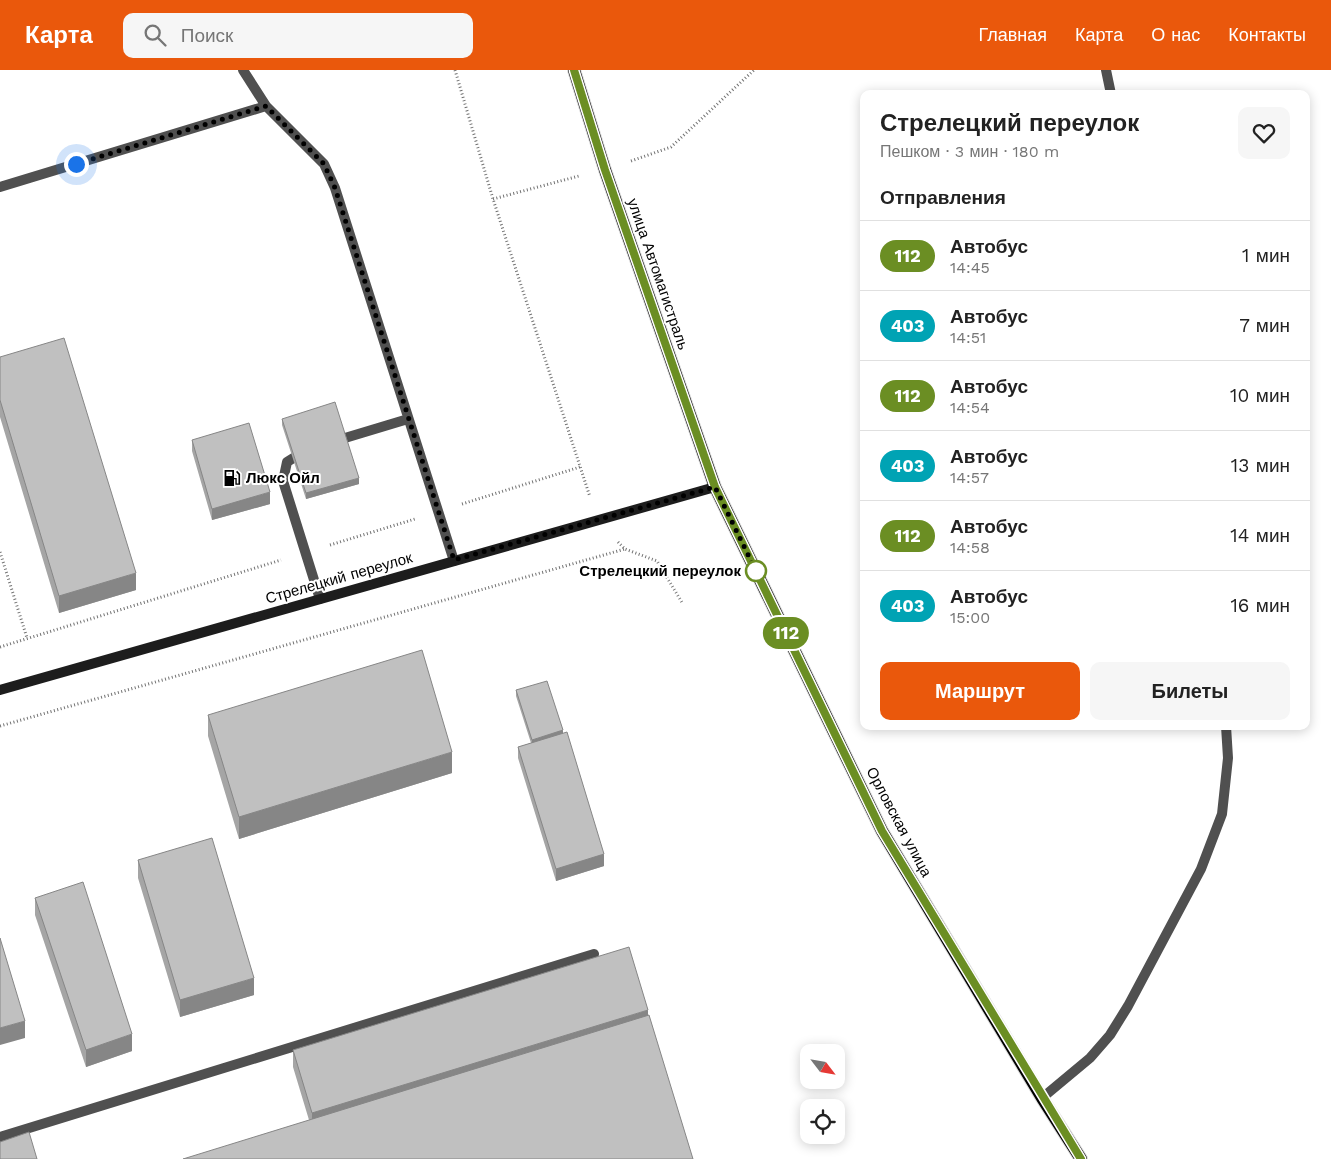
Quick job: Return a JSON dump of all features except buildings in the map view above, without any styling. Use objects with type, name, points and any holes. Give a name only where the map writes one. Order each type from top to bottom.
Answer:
[{"type":"main road","name":"улица Автомагистраль","points":[[574,70],[605,170],[715,487]]},
{"type":"main road","name":"Стрелецкий переулок","points":[[0,690],[715,487]]},
{"type":"main road","name":"Орловская улица","points":[[715,487],[882,831],[1042,1098],[1081,1159]]},
{"type":"lane","points":[[243,70],[266,106],[324,164],[335,188],[454,560]]},
{"type":"lane","points":[[1106,70],[1110,90]]},
{"type":"lane","points":[[0,187],[266,106]]},
{"type":"lane","points":[[328,443],[408,419]]},
{"type":"lane","points":[[310,448],[287,462],[283,481],[320,599]]},
{"type":"lane","points":[[1042,1098],[1090,1058],[1110,1035],[1128,1006],[1201,869],[1222,814],[1228,758],[1226,730]]},
{"type":"lane","points":[[0,1137],[594,954]]},
{"type":"path","points":[[455,70],[493,199],[598,520],[625,549],[657,561],[683,604]]},
{"type":"path","points":[[493,199],[605,170],[671,147],[754,70]]},
{"type":"path","points":[[0,726],[625,549]]},
{"type":"path","points":[[0,552],[27,638]]},
{"type":"bus line","name":"112","points":[[574,70],[605,170],[715,487],[882,831],[1042,1098],[1081,1159]]},
{"type":"place","name":"Люкс Ойл","points":[[232,478]]},
{"type":"place","name":"Стрелецкий переулок","points":[[756,571]]},
{"type":"route","points":[[76,164],[266,106],[314,152],[324,164],[335,188],[454,560],[715,487],[757,573],[756,571]]}]
